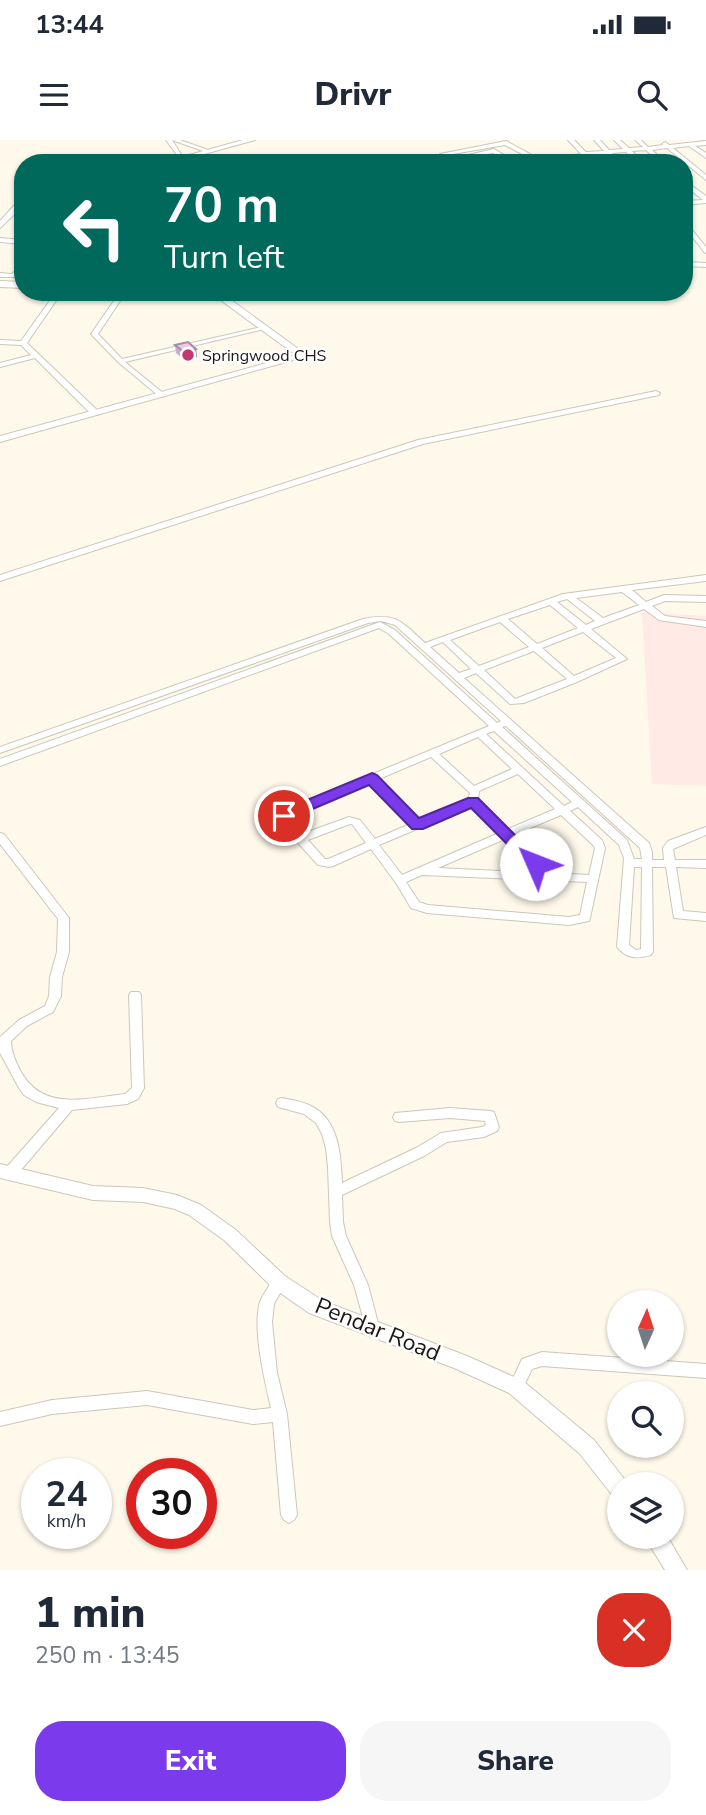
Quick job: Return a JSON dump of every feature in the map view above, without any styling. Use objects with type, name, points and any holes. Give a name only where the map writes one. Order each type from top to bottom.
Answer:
[{"type":"street","points":[[175,140],[208,151]]},
{"type":"street","points":[[197,154],[251,140]]},
{"type":"street","points":[[571,140],[584,154]]},
{"type":"street","points":[[597,140],[607,152]]},
{"type":"street","points":[[617,140],[632,154]]},
{"type":"street","points":[[638,140],[653,154]]},
{"type":"street","points":[[660,140],[677,154]]},
{"type":"street","points":[[592,154],[687,142],[706,143]]},
{"type":"street","points":[[687,142],[706,156]]},
{"type":"street","points":[[443,154],[503,143],[524,154]]},
{"type":"street","points":[[477,154],[494,151],[499,154]]},
{"type":"street","points":[[693,169],[706,181]]},
{"type":"street","points":[[0,226],[14,211]]},
{"type":"street","points":[[693,234],[706,251]]},
{"type":"street","points":[[23,343],[53,301]]},
{"type":"street","points":[[117,301],[94,334],[120,361],[160,395]]},
{"type":"street","points":[[0,439],[303,356],[232,301]]},
{"type":"street","points":[[120,361],[266,328]]},
{"type":"street","points":[[0,342],[23,343],[95,413]]},
{"type":"street","points":[[0,342],[6,352],[0,365]]},
{"type":"street","points":[[0,365],[36,356]]},
{"type":"street","points":[[0,578],[421,442],[656,393]]},
{"type":"street","points":[[424,646],[568,596],[706,578]]},
{"type":"street","points":[[623,588],[667,620],[706,624]]},
{"type":"street","points":[[568,596],[602,622]]},
{"type":"street","points":[[458,677],[643,605],[670,597],[706,599]]},
{"type":"street","points":[[444,639],[513,702],[622,659],[551,601]]},
{"type":"street","points":[[501,618],[574,680]]},
{"type":"street","points":[[0,750],[366,621],[398,623],[641,841],[648,852],[647,952],[634,954],[623,947],[629,863],[628,850],[623,843],[381,622]]},
{"type":"street","points":[[0,763],[381,622]]},
{"type":"street","points":[[508,722],[287,813],[283,820],[325,863],[417,825],[519,770]]},
{"type":"street","points":[[300,839],[353,820],[400,880],[415,905],[427,909],[579,921],[587,913],[598,843],[480,734]]},
{"type":"street","points":[[433,753],[506,834],[551,878]]},
{"type":"street","points":[[372,778],[417,825]]},
{"type":"street","points":[[400,880],[579,803]]},
{"type":"street","points":[[706,831],[668,848],[678,915],[706,917]]},
{"type":"street","points":[[0,837],[64,918],[63,951],[56,977],[55,996],[49,1009],[23,1023],[5,1039],[4,1050],[23,1088],[32,1096],[69,1105],[127,1099],[134,1095],[138,1088],[135,995]]},
{"type":"street","points":[[629,863],[706,864]]},
{"type":"street","points":[[420,871],[594,879]]},
{"type":"street","points":[[623,923],[647,926]]},
{"type":"street","points":[[282,1103],[308,1110],[321,1119],[335,1162],[335,1210],[339,1235],[361,1286],[372,1327]]},
{"type":"street","points":[[5,1172],[69,1105]]},
{"type":"street","points":[[337,1191],[420,1152],[445,1137],[484,1132],[493,1127],[490,1116],[477,1114],[399,1117]]},
{"type":"street","name":"Pendar Road","points":[[5,1172],[93,1193],[143,1195],[195,1210],[230,1235],[279,1282],[316,1307],[372,1327],[516,1387],[587,1447],[607,1472]]},
{"type":"street","points":[[279,1282],[267,1303],[265,1322],[271,1373],[280,1414],[289,1515]]},
{"type":"street","points":[[516,1387],[527,1364],[542,1359],[706,1371]]},
{"type":"street","points":[[0,1419],[52,1407],[147,1398],[253,1417],[280,1414]]},
{"type":"street","points":[[663,1549],[677,1570]]},
{"type":"shaded area","points":[[642,612],[706,616],[706,786],[652,784]]},
{"type":"building","points":[[188,342],[196,349],[184,352],[175,345]]},
{"type":"place","name":"Springwood CHS","points":[[188,355]]},
{"type":"route","points":[[284,816],[372,778],[417,825],[473,801],[536,864]]}]
